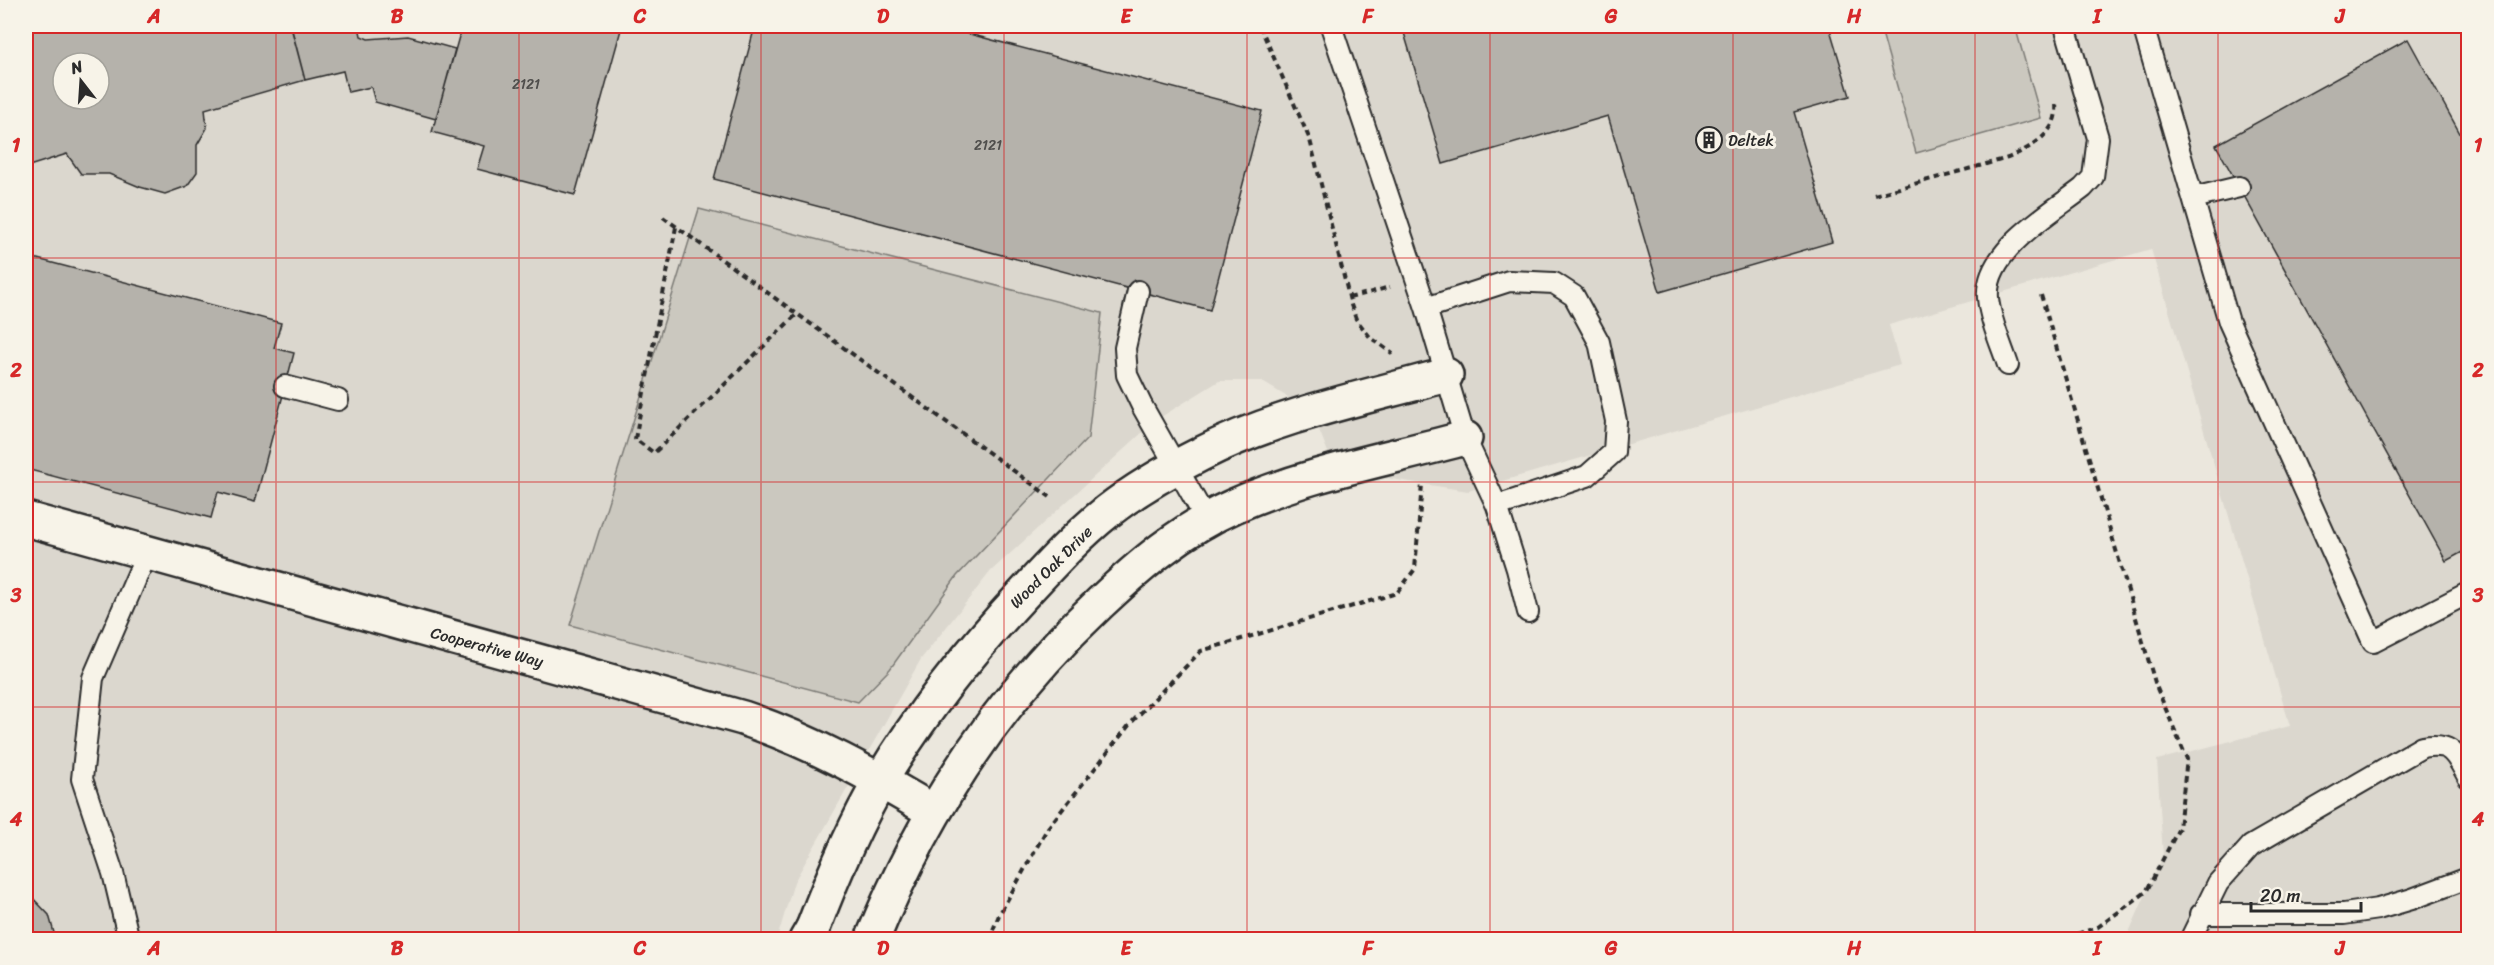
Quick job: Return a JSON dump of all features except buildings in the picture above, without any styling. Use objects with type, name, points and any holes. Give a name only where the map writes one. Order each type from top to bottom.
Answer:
[{"type":"street","name":"Wood Oak Drive","points":[[810,936],[854,831],[881,780],[940,693],[977,644],[1041,575],[1108,511],[1176,467],[1233,439],[1265,427],[1446,375]]},
{"type":"street","points":[[872,939],[897,882],[934,812],[978,743],[1035,669],[1126,578],[1160,549],[1233,507],[1291,484],[1465,438]]},
{"type":"street","name":"Cooperative Way","points":[[26,519],[743,718],[849,762],[934,812]]},
{"type":"lane","points":[[1330,26],[1426,308],[1465,438],[1497,506],[1518,569],[1528,612]]},
{"type":"lane","points":[[2008,365],[1988,300],[1990,274],[2012,244],[2083,188],[2092,177],[2096,164],[2098,138],[2065,26]]},
{"type":"lane","points":[[2143,26],[2229,322],[2373,642],[2469,594]]},
{"type":"lane","points":[[2193,198],[2238,187]]},
{"type":"lane","points":[[1426,308],[1509,281],[1554,283],[1574,296],[1599,342],[1616,421],[1614,452],[1587,476],[1497,506]]},
{"type":"lane","points":[[1138,291],[1125,348],[1127,375],[1132,389],[1207,521]]},
{"type":"lane","points":[[285,387],[338,400]]},
{"type":"lane","points":[[129,939],[112,873],[82,779],[93,678],[147,553]]},
{"type":"lane","points":[[2190,939],[2218,883],[2251,846],[2422,747],[2440,744],[2451,749],[2469,777]]},
{"type":"lane","points":[[2201,914],[2344,914],[2378,909],[2469,878]]},
{"type":"path","points":[[1260,26],[1310,140],[1356,319],[1370,337],[1391,351],[1395,357]]},
{"type":"path","points":[[1874,195],[2008,158],[2036,144],[2049,130],[2055,117],[2057,108],[2055,98]]},
{"type":"path","points":[[663,217],[1050,497]]},
{"type":"path","points":[[676,226],[635,439],[654,453],[797,314]]},
{"type":"path","points":[[1349,298],[1416,279]]},
{"type":"path","points":[[2041,295],[2156,686],[2187,759],[2179,828],[2146,892],[2098,927],[2059,939]]},
{"type":"path","points":[[989,939],[999,915],[1047,830],[1130,724],[1201,651],[1397,593],[1415,569],[1422,475]]},
{"type":"shaded area","points":[[26,26],[2468,26],[2468,939],[2126,939],[2163,856],[2157,760],[2290,726],[2151,249],[1889,325],[1900,365],[1468,491],[1335,470],[1312,412],[1261,381],[1219,381],[1156,420],[991,571],[921,659],[794,882],[777,939],[26,939]]},
{"type":"shaded area","points":[[1880,26],[2015,26],[2041,118],[1916,153]]},
{"type":"shaded area","points":[[699,209],[1102,313],[1088,438],[957,576],[890,669],[858,702],[570,625]]},
{"type":"place","name":"Deltek","points":[[1709,140]]}]
